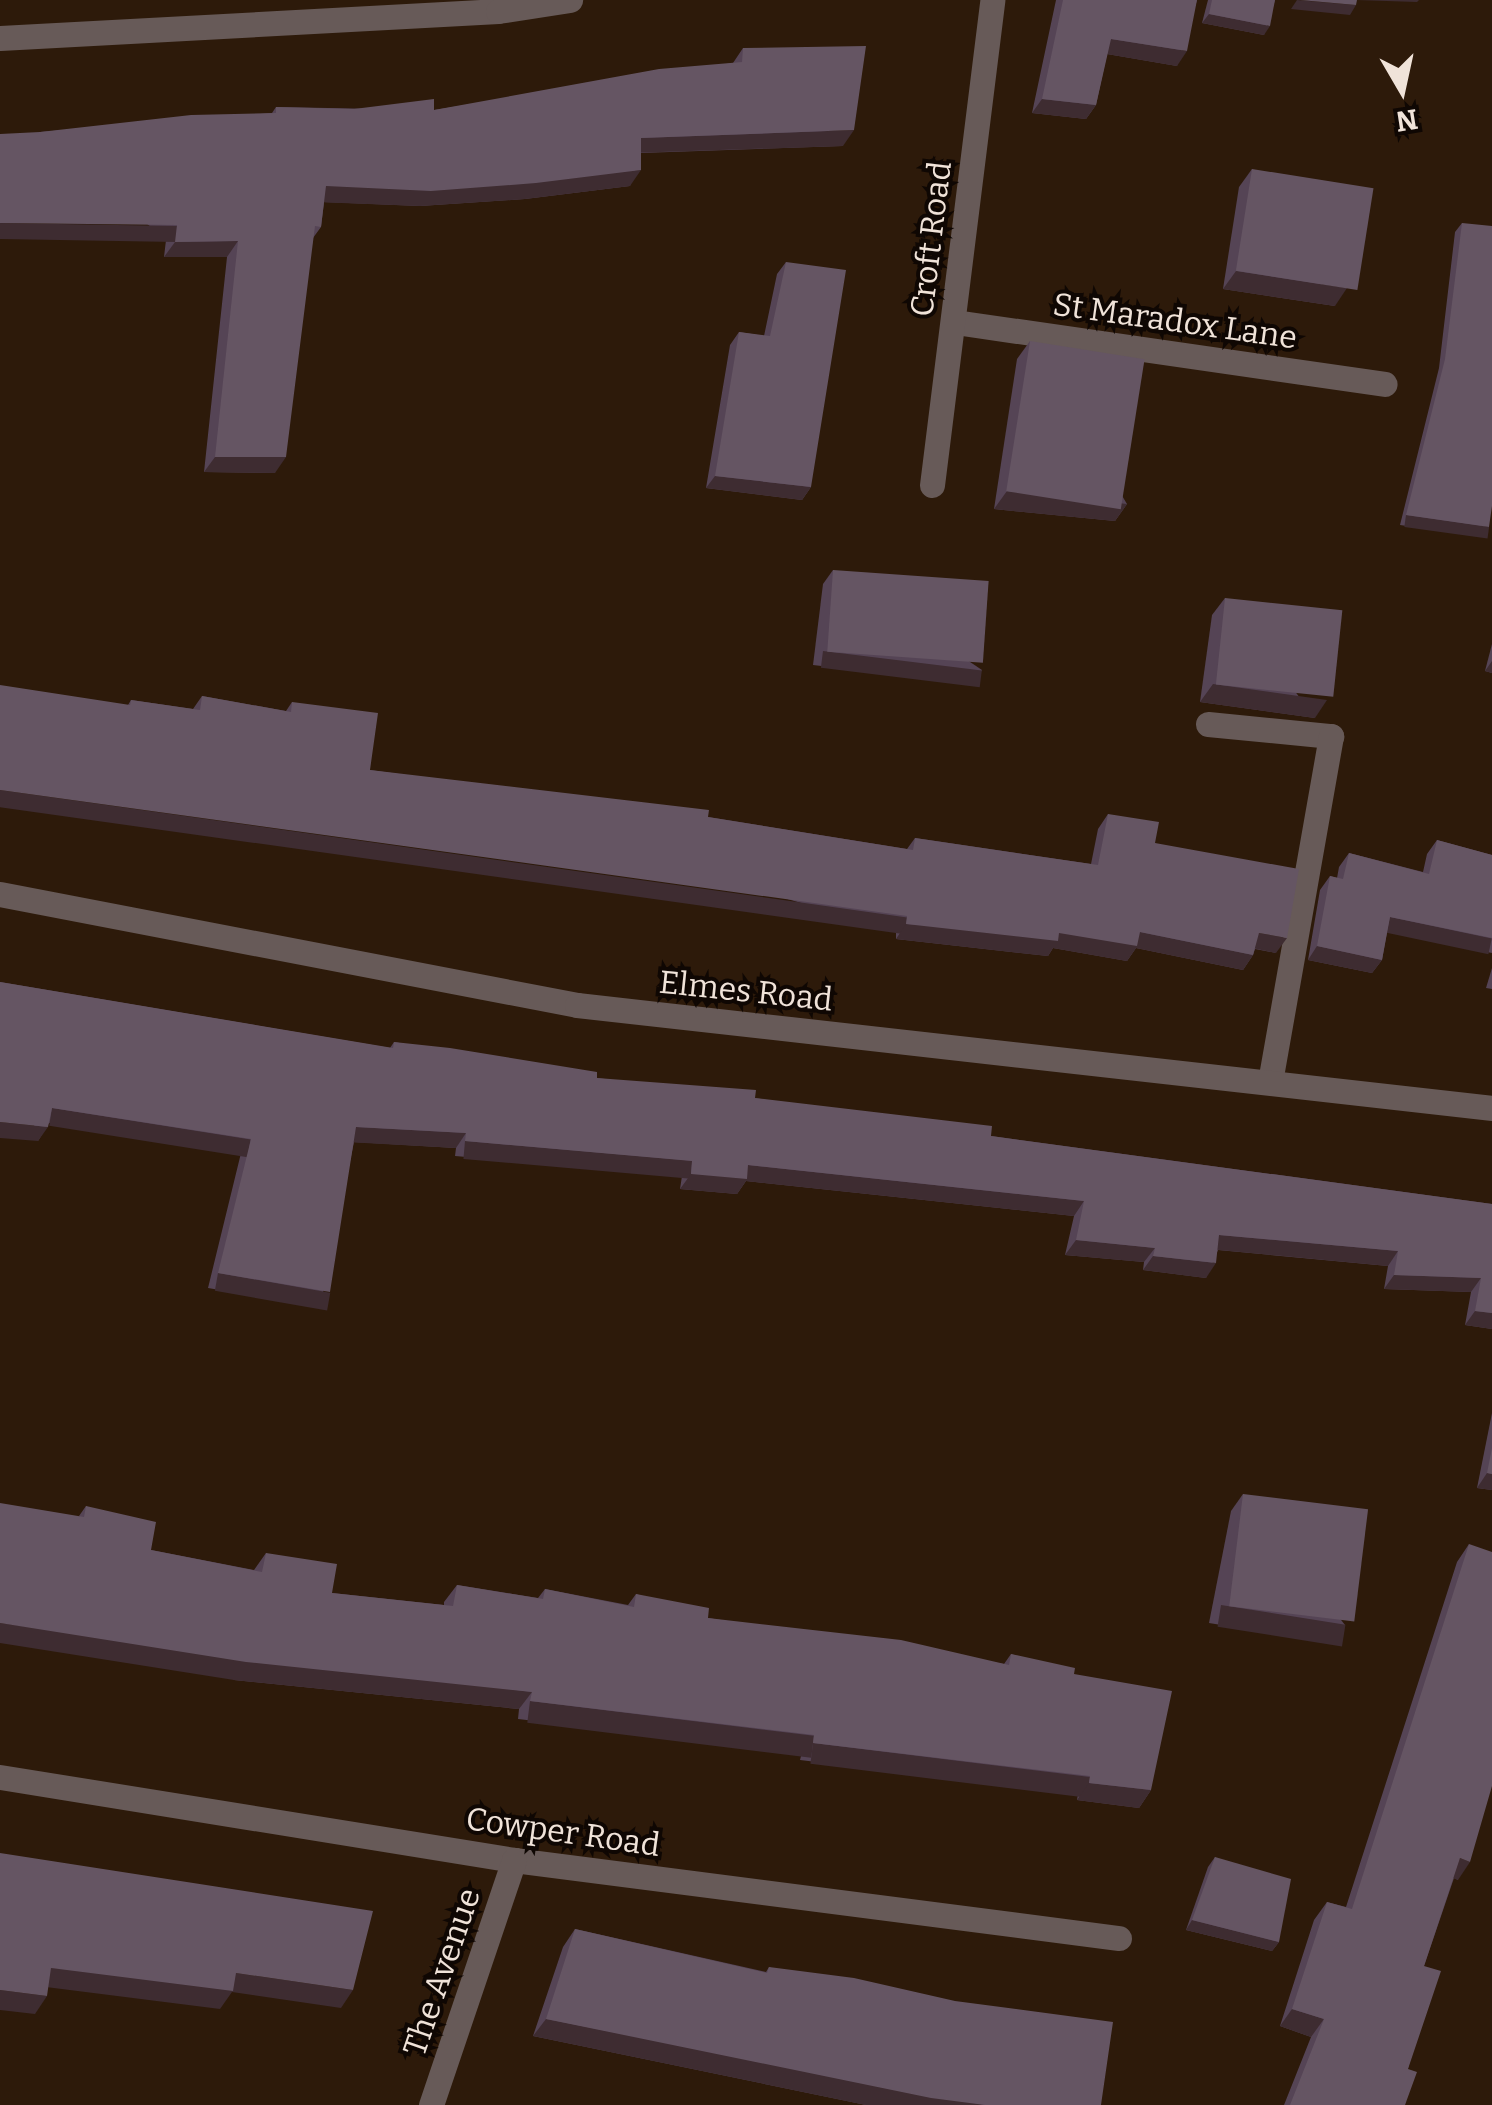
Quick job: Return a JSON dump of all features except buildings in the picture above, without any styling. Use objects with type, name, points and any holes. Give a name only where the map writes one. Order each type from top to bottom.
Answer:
[{"type":"street","points":[[0,38],[498,11],[570,0]]},
{"type":"street","name":"Croft Road","points":[[932,485],[992,0]]},
{"type":"street","name":"St Maradox Lane","points":[[954,322],[1386,384]]},
{"type":"street","points":[[1208,724],[1331,736],[1270,1082]]},
{"type":"street","name":"Elmes Road","points":[[0,894],[577,1005],[1492,1108]]},
{"type":"street","name":"Cowper Road","points":[[0,1777],[514,1860],[1119,1938]]},
{"type":"street","name":"The Avenue","points":[[431,2105],[514,1860]]}]
